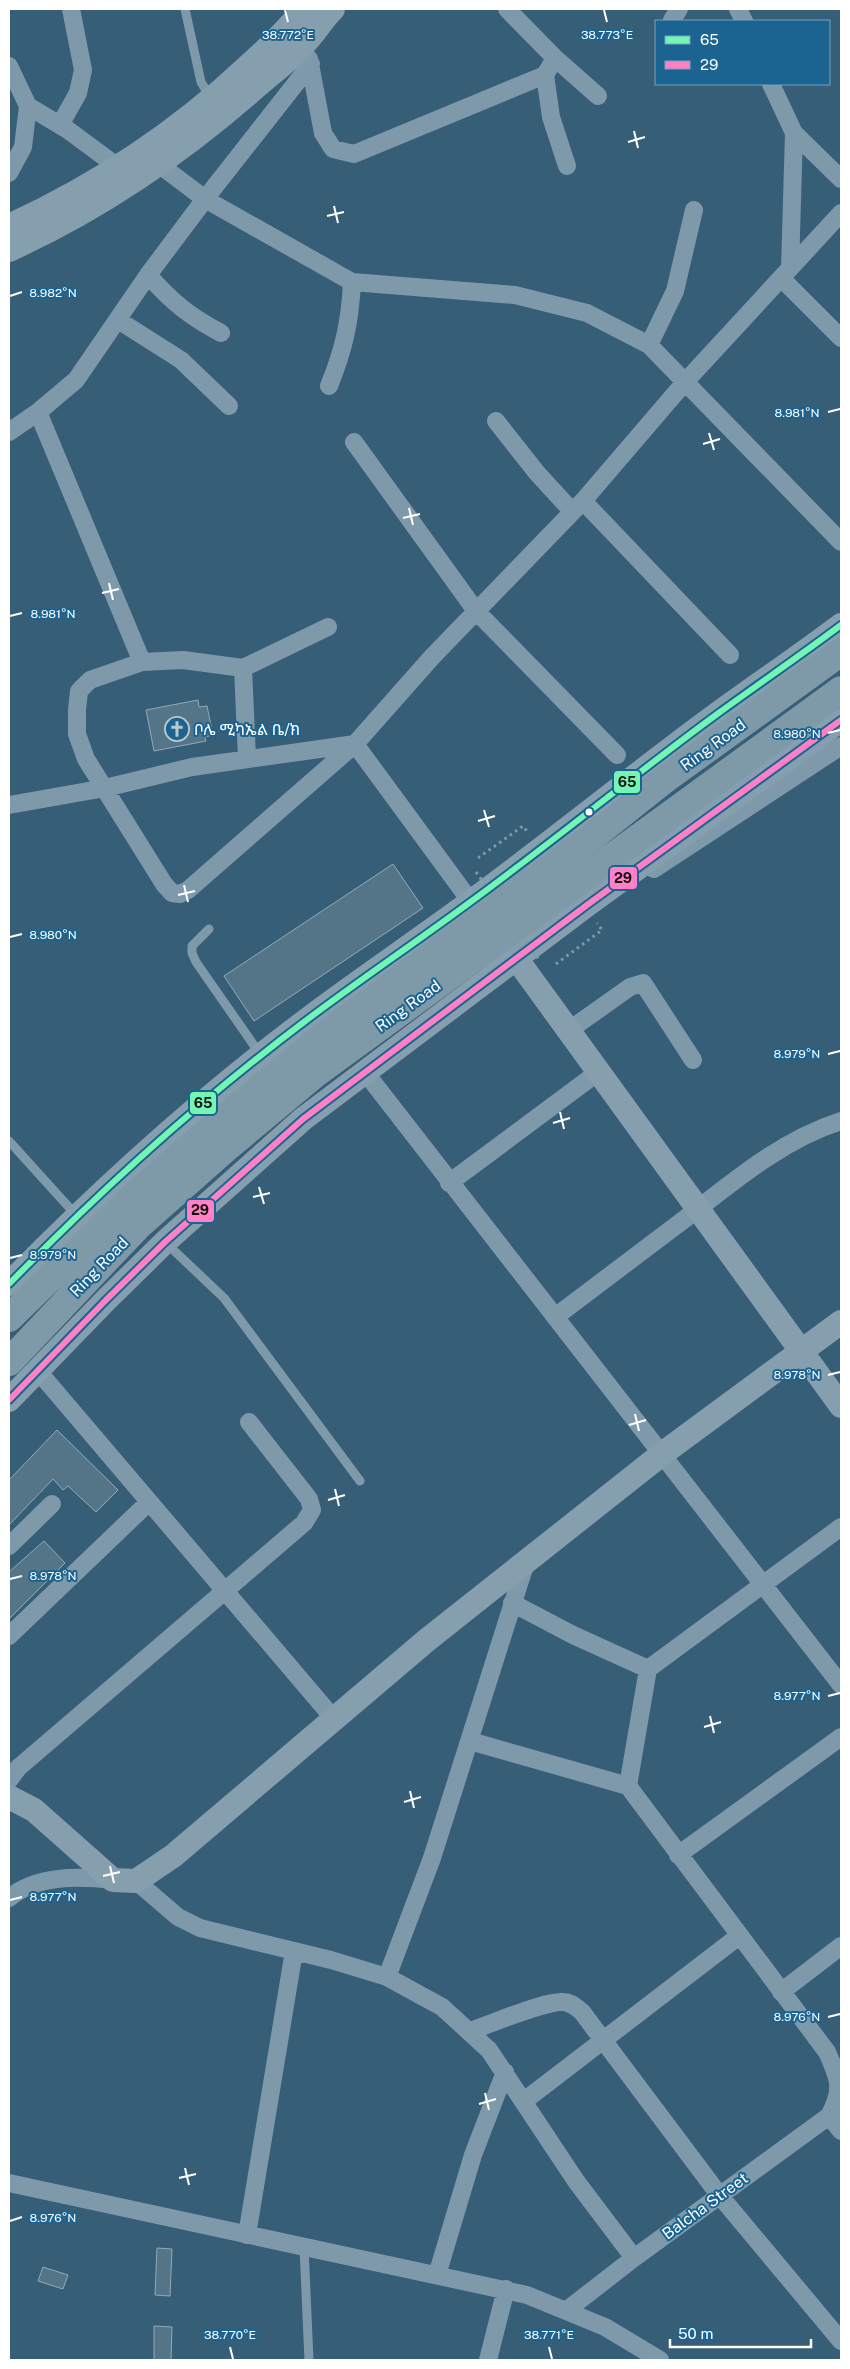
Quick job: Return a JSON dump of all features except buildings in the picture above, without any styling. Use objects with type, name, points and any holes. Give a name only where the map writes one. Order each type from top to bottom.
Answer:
[{"type":"highway","name":"Ring Road","points":[[9,1318],[136,1194],[321,1038],[596,834],[664,780],[841,652]]},
{"type":"highway","name":"Ring Road","points":[[9,1362],[138,1226],[316,1074],[618,854],[684,802],[841,690]]},
{"type":"street","points":[[64,128],[78,93],[83,70],[71,9]]},
{"type":"street","points":[[304,9],[302,45],[323,133],[333,149],[354,154],[545,75],[555,58]]},
{"type":"street","points":[[9,432],[38,412],[76,380],[148,275],[205,199],[302,45],[333,9]]},
{"type":"street","points":[[507,9],[555,58],[598,96]]},
{"type":"street","points":[[9,226],[58,203],[118,167],[177,127],[211,98],[302,45]]},
{"type":"street","points":[[9,250],[60,227],[160,165],[241,100],[302,45]]},
{"type":"street","points":[[9,66],[28,106],[23,147],[9,172]]},
{"type":"street","points":[[545,75],[551,117],[567,166]]},
{"type":"street","points":[[771,85],[794,133],[841,179]]},
{"type":"street","points":[[28,106],[64,128],[118,167]]},
{"type":"street","points":[[794,133],[786,273],[841,338]]},
{"type":"street","points":[[160,165],[205,199],[352,282],[515,295],[587,313],[649,344],[841,542]]},
{"type":"street","points":[[649,344],[675,292],[694,210]]},
{"type":"street","points":[[328,627],[243,668],[183,660],[142,662],[90,680],[80,691],[77,710],[77,734],[86,759],[164,884],[172,893],[180,894],[188,890],[355,744],[476,611],[578,506],[684,382],[841,214]]},
{"type":"street","points":[[148,275],[190,317],[220,333]]},
{"type":"street","points":[[329,386],[340,361],[350,322],[352,282]]},
{"type":"street","points":[[118,320],[181,360],[229,406]]},
{"type":"street","points":[[38,412],[142,662]]},
{"type":"street","points":[[496,421],[537,473],[578,506],[730,655]]},
{"type":"street","points":[[354,442],[476,611],[617,755]]},
{"type":"street","points":[[9,1284],[76,1215],[154,1144],[305,1021],[472,902],[712,718],[780,671],[841,624]]},
{"type":"street","points":[[243,668],[247,758]]},
{"type":"street","points":[[9,1400],[165,1242],[303,1119],[587,905],[841,720]]},
{"type":"street","points":[[9,805],[105,788],[192,767],[355,744]]},
{"type":"street","points":[[355,744],[472,902]]},
{"type":"street","points":[[587,905],[662,864],[841,746]]},
{"type":"street","points":[[516,958],[597,1073],[841,1406]]},
{"type":"street","points":[[568,1031],[630,987],[643,983],[693,1060]]},
{"type":"street","points":[[365,1072],[841,1685]]},
{"type":"street","points":[[449,1182],[597,1073]]},
{"type":"street","points":[[555,1317],[753,1166],[792,1142],[820,1128],[841,1121]]},
{"type":"street","points":[[9,1898],[17,1891],[47,1881],[78,1876],[136,1881],[173,1856],[427,1640],[662,1454],[841,1322]]},
{"type":"street","points":[[38,1371],[334,1719]]},
{"type":"street","points":[[12,1769],[304,1523],[312,1510],[309,1499],[248,1422]]},
{"type":"street","points":[[9,1636],[149,1502]]},
{"type":"street","points":[[9,1546],[52,1504]]},
{"type":"street","points":[[628,1786],[648,1669],[841,1527]]},
{"type":"street","points":[[387,1977],[432,1858],[524,1565]]},
{"type":"street","points":[[512,1603],[573,1636],[648,1669]]},
{"type":"street","points":[[678,1855],[841,1736]]},
{"type":"street","points":[[470,1741],[628,1786],[781,1992],[834,2050],[840,2087],[838,2101],[829,2116],[841,2131]]},
{"type":"street","points":[[9,1797],[34,1810],[113,1880]]},
{"type":"street","points":[[136,1881],[178,1918],[200,1928],[294,1951],[387,1977],[442,2006],[489,2050],[506,2072],[576,2181],[634,2258]]},
{"type":"street","points":[[524,2101],[738,1936]]},
{"type":"street","points":[[781,1992],[841,1946]]},
{"type":"street","points":[[247,2235],[294,1951]]},
{"type":"street","points":[[470,2031],[563,2002],[573,2004],[582,2012],[720,2196],[841,2341]]},
{"type":"street","points":[[437,2276],[472,2155],[506,2072]]},
{"type":"street","name":"Balcha Street","points":[[567,2310],[634,2258],[829,2116]]},
{"type":"street","points":[[9,2183],[437,2276],[506,2289],[567,2310],[605,2327],[660,2360]]},
{"type":"street","points":[[488,2360],[506,2289]]},
{"type":"lane","points":[[185,9],[201,82],[211,98]]},
{"type":"lane","points":[[208,929],[192,946],[192,954],[261,1056]]},
{"type":"lane","points":[[9,1141],[76,1215]]},
{"type":"lane","points":[[165,1242],[224,1298],[360,1481]]},
{"type":"lane","points":[[304,2247],[309,2360]]},
{"type":"path","points":[[478,858],[523,826],[529,835],[522,840]]},
{"type":"path","points":[[484,867],[476,872],[540,961]]},
{"type":"transit line","name":"65","points":[[9,1284],[152,1147],[265,1052],[324,1007],[501,880],[688,735],[841,625]]},
{"type":"transit line","name":"29","points":[[9,1400],[165,1242],[303,1119],[587,905],[841,720]]},
{"type":"place","name":"ቦሌ ሚካኤል ቤ/ክ","points":[[177,729]]}]
